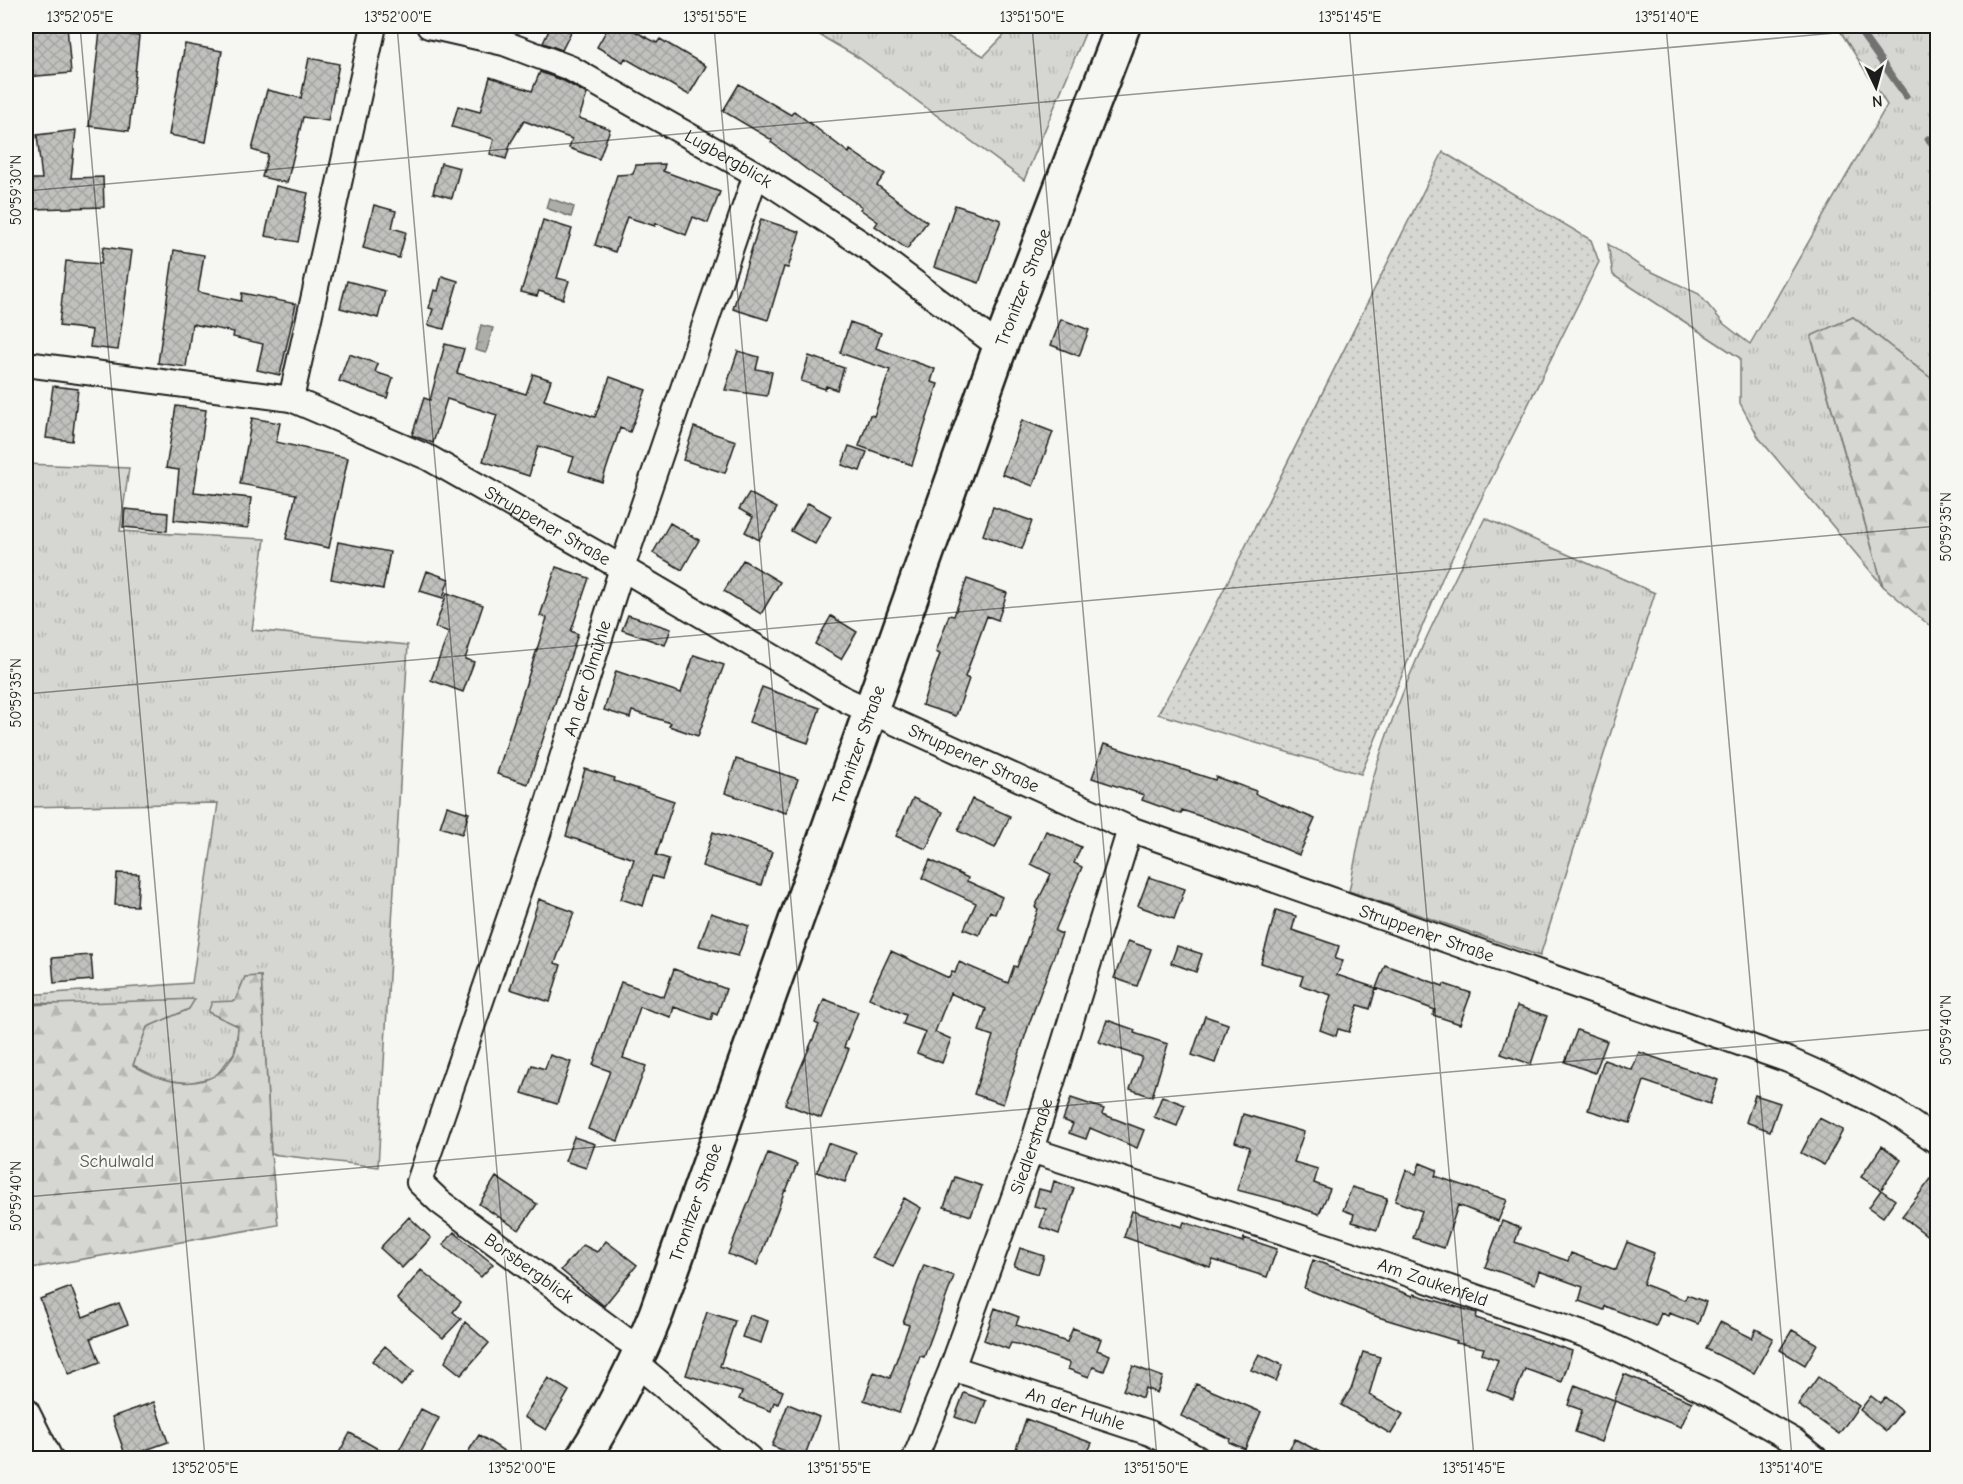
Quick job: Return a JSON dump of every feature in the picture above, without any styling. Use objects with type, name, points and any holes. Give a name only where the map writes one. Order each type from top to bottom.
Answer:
[{"type":"street","points":[[291,399],[374,26]]},
{"type":"street","name":"Lugbergblick","points":[[429,26],[504,43],[570,68],[756,174],[867,247],[999,346]]},
{"type":"street","name":"Tronitzer Straße","points":[[583,1458],[606,1422],[639,1356],[660,1303],[999,346],[1123,26]]},
{"type":"street","name":"An der Ölmühle","points":[[419,1182],[537,837],[622,568],[756,174]]},
{"type":"street","name":"Struppener Straße","points":[[26,364],[291,399],[429,458],[846,700],[1130,829],[1788,1060],[1893,1111],[1938,1142]]},
{"type":"street","name":"Siedlerstraße","points":[[915,1458],[952,1368],[1031,1150],[1130,829]]},
{"type":"street","name":"Am Zaukenfeld","points":[[1031,1150],[1363,1258],[1600,1340],[1712,1394],[1794,1441],[1815,1458]]},
{"type":"street","name":"Borsbergblick","points":[[419,1182],[450,1210],[622,1337],[639,1356],[749,1458]]},
{"type":"street","name":"An der Huhle","points":[[952,1368],[1150,1433],[1197,1458]]},
{"type":"street","points":[[26,1410],[50,1458]]},
{"type":"green space","points":[[804,26],[928,26],[984,56],[1013,26],[1088,26],[1024,180],[859,58]]},
{"type":"green space","points":[[1837,26],[1937,26],[1937,383],[1853,317],[1811,337],[1883,586],[1759,438],[1740,403],[1740,358],[1613,275],[1608,244],[1642,267],[1699,294],[1724,324],[1750,344],[1887,105]]},
{"type":"green space","points":[[1443,152],[1591,240],[1599,262],[1444,574],[1361,774],[1158,714],[1198,641]]},
{"type":"green space","points":[[1853,317],[1937,383],[1937,632],[1883,586],[1811,336]]},
{"type":"green space","points":[[26,464],[129,468],[120,531],[265,539],[252,630],[408,645],[378,1167],[271,1154],[261,976],[245,977],[235,1001],[209,1012],[239,1026],[234,1053],[215,1077],[188,1083],[158,1079],[133,1065],[147,1027],[189,1009],[39,1003],[26,1005],[26,995],[192,983],[218,803],[26,807]]},
{"type":"green space","points":[[1485,518],[1655,593],[1540,956],[1349,891],[1370,789],[1396,709],[1438,612]]},
{"type":"green space","name":"Schulwald","points":[[261,976],[271,1154],[278,1225],[26,1269],[26,1005],[195,999],[189,1009],[147,1027],[133,1065],[174,1081],[202,1081],[214,1076],[225,1067],[234,1054],[237,1044],[238,1026],[208,1012],[212,1002],[235,1001],[245,977]]},
{"type":"water","points":[[549,198],[574,207],[571,217],[546,208]]},
{"type":"water","points":[[481,325],[493,328],[486,353],[475,350]]},
{"type":"building","points":[[26,26],[67,26],[71,73],[26,77]]},
{"type":"building","points":[[551,26],[558,26],[571,32],[562,50],[543,43]]},
{"type":"building","points":[[609,26],[625,26],[657,43],[660,39],[706,66],[689,95],[625,58],[623,62],[597,47]]},
{"type":"building","points":[[100,31],[139,36],[129,131],[89,126]]},
{"type":"building","points":[[185,44],[222,51],[206,142],[169,135]]},
{"type":"building","points":[[309,58],[339,64],[328,121],[303,117],[287,183],[262,177],[268,155],[252,150],[267,90],[301,98]]},
{"type":"building","points":[[540,72],[564,81],[587,94],[579,118],[610,129],[599,159],[569,148],[572,139],[524,121],[511,142],[506,159],[490,154],[494,139],[452,127],[458,106],[480,112],[490,77],[532,91]]},
{"type":"building","points":[[739,84],[791,115],[794,111],[849,153],[850,150],[885,174],[877,185],[927,222],[907,249],[875,226],[878,222],[860,209],[862,207],[806,169],[771,142],[772,140],[723,111]]},
{"type":"building","points":[[76,130],[71,178],[103,177],[104,207],[33,209],[32,179],[42,179],[37,135]]},
{"type":"building","points":[[441,163],[460,168],[452,198],[433,193]]},
{"type":"building","points":[[665,164],[663,171],[720,192],[708,223],[693,217],[686,235],[656,223],[655,226],[627,217],[615,252],[595,245],[617,175],[633,174],[636,165]]},
{"type":"building","points":[[276,186],[308,193],[298,242],[265,236]]},
{"type":"building","points":[[374,205],[396,211],[392,228],[406,232],[399,258],[363,248]]},
{"type":"building","points":[[955,205],[1001,220],[979,283],[934,267]]},
{"type":"building","points":[[761,219],[800,232],[788,268],[784,267],[768,320],[733,309]]},
{"type":"building","points":[[543,220],[572,229],[557,278],[569,281],[563,299],[539,291],[537,296],[521,292]]},
{"type":"building","points":[[103,247],[132,251],[118,350],[90,347],[92,330],[59,326],[66,261],[101,264]]},
{"type":"building","points":[[174,250],[204,255],[198,292],[241,301],[242,293],[296,304],[280,375],[257,370],[263,344],[233,337],[234,332],[192,324],[186,367],[158,363]]},
{"type":"building","points":[[442,276],[458,281],[444,329],[428,325],[433,309],[429,308],[434,290],[438,291]]},
{"type":"building","points":[[347,281],[385,291],[378,318],[340,308]]},
{"type":"building","points":[[1061,319],[1089,330],[1079,356],[1051,345]]},
{"type":"building","points":[[850,322],[881,333],[876,348],[935,369],[931,382],[938,384],[912,465],[859,446],[870,415],[874,416],[890,370],[840,353]]},
{"type":"building","points":[[445,344],[464,349],[457,373],[526,394],[533,374],[551,380],[544,400],[595,417],[610,377],[646,390],[630,432],[620,428],[602,482],[569,471],[574,457],[538,446],[529,476],[483,461],[497,415],[447,399],[433,443],[412,435],[424,398],[430,400]]},
{"type":"building","points":[[738,351],[759,357],[756,369],[772,372],[767,396],[725,390]]},
{"type":"building","points":[[349,354],[378,364],[375,372],[393,378],[387,398],[339,381]]},
{"type":"building","points":[[809,356],[844,368],[837,390],[826,386],[825,389],[801,381]]},
{"type":"building","points":[[53,386],[78,389],[72,441],[46,438]]},
{"type":"building","points":[[176,406],[206,410],[194,492],[251,498],[248,528],[174,520],[179,470],[166,468]]},
{"type":"building","points":[[252,418],[280,423],[276,442],[348,458],[329,548],[286,539],[296,494],[240,484]]},
{"type":"building","points":[[1022,420],[1053,432],[1033,486],[1002,474]]},
{"type":"building","points":[[694,427],[736,441],[725,473],[683,460]]},
{"type":"building","points":[[849,446],[867,452],[860,471],[842,465]]},
{"type":"building","points":[[749,493],[777,508],[759,540],[745,532],[753,517],[739,509]]},
{"type":"building","points":[[808,503],[831,516],[815,544],[791,531]]},
{"type":"building","points":[[993,507],[1032,521],[1022,549],[983,535]]},
{"type":"building","points":[[125,509],[168,513],[167,531],[123,527]]},
{"type":"building","points":[[670,523],[699,540],[682,570],[653,553]]},
{"type":"building","points":[[338,542],[390,552],[383,589],[331,579]]},
{"type":"building","points":[[743,560],[780,582],[761,614],[724,591]]},
{"type":"building","points":[[556,567],[589,578],[571,631],[578,634],[528,784],[497,774],[547,618],[540,616]]},
{"type":"building","points":[[427,571],[449,579],[443,598],[420,591]]},
{"type":"building","points":[[967,579],[1007,593],[998,620],[987,616],[965,677],[969,679],[956,716],[922,705],[940,654],[936,652],[949,615],[954,616]]},
{"type":"building","points":[[447,593],[483,605],[465,659],[474,662],[463,692],[431,680],[449,632],[435,627]]},
{"type":"building","points":[[628,615],[671,629],[665,645],[622,630]]},
{"type":"building","points":[[831,616],[857,632],[841,659],[815,644]]},
{"type":"building","points":[[694,655],[724,665],[698,736],[669,726],[671,723],[632,711],[630,718],[604,710],[616,671],[681,693]]},
{"type":"building","points":[[762,687],[820,708],[808,743],[749,722]]},
{"type":"building","points":[[1104,744],[1256,791],[1255,794],[1315,819],[1299,855],[1246,832],[1182,810],[1181,814],[1142,800],[1144,795],[1092,778]]},
{"type":"building","points":[[736,759],[798,779],[786,813],[725,793]]},
{"type":"building","points":[[585,769],[674,801],[656,855],[669,859],[662,879],[652,876],[643,906],[621,899],[634,859],[566,836]]},
{"type":"building","points":[[913,798],[943,812],[926,849],[896,836]]},
{"type":"building","points":[[972,799],[1010,816],[995,848],[958,831]]},
{"type":"building","points":[[447,806],[469,813],[462,834],[440,827]]},
{"type":"building","points":[[1046,831],[1081,847],[1074,863],[1082,867],[1055,931],[1062,934],[1003,1104],[974,1094],[993,1036],[979,1031],[986,1009],[950,993],[935,1032],[951,1039],[942,1063],[917,1053],[926,1032],[903,1024],[906,1015],[869,998],[891,951],[949,978],[952,972],[955,973],[959,962],[1008,983],[1014,966],[1017,967],[1038,909],[1035,907],[1051,874],[1031,864]]},
{"type":"building","points":[[713,832],[772,852],[761,885],[702,866]]},
{"type":"building","points":[[930,860],[1002,897],[995,914],[990,911],[979,935],[964,929],[976,903],[922,878]]},
{"type":"building","points":[[117,873],[139,874],[137,906],[115,905]]},
{"type":"building","points":[[1149,877],[1185,889],[1174,919],[1138,906]]},
{"type":"building","points":[[539,899],[574,912],[555,963],[561,965],[550,1002],[510,989]]},
{"type":"building","points":[[1276,910],[1296,916],[1292,930],[1339,946],[1335,959],[1343,961],[1337,975],[1376,988],[1370,1009],[1358,1005],[1349,1032],[1338,1029],[1336,1036],[1320,1030],[1331,995],[1300,985],[1303,976],[1261,963]]},
{"type":"building","points":[[711,913],[749,926],[738,956],[699,946]]},
{"type":"building","points":[[1128,941],[1151,949],[1137,986],[1114,978]]},
{"type":"building","points":[[1177,946],[1202,954],[1196,972],[1171,963]]},
{"type":"building","points":[[91,955],[93,980],[54,983],[52,958]]},
{"type":"building","points":[[1385,965],[1443,986],[1444,984],[1471,993],[1460,1024],[1433,1015],[1435,1010],[1376,988]]},
{"type":"building","points":[[674,969],[726,989],[717,1015],[713,1013],[711,1020],[674,1007],[671,1017],[640,1007],[623,1058],[646,1066],[618,1141],[588,1129],[610,1071],[593,1065],[621,982],[664,997]]},
{"type":"building","points":[[824,999],[858,1012],[844,1047],[849,1049],[821,1118],[785,1104],[819,1025],[815,1023]]},
{"type":"building","points":[[1517,1006],[1547,1016],[1531,1064],[1501,1054]]},
{"type":"building","points":[[1205,1016],[1228,1024],[1215,1063],[1192,1055]]},
{"type":"building","points":[[1107,1020],[1135,1030],[1134,1033],[1168,1044],[1152,1097],[1130,1089],[1142,1057],[1099,1042]]},
{"type":"building","points":[[1577,1030],[1607,1041],[1595,1073],[1565,1062]]},
{"type":"building","points":[[1639,1052],[1718,1080],[1710,1104],[1644,1081],[1630,1123],[1588,1110],[1604,1060],[1632,1070]]},
{"type":"building","points":[[550,1055],[571,1062],[557,1104],[522,1093],[532,1065],[545,1069]]},
{"type":"building","points":[[1755,1095],[1780,1103],[1770,1131],[1746,1122]]},
{"type":"building","points":[[1162,1096],[1185,1105],[1177,1126],[1154,1117]]},
{"type":"building","points":[[1071,1098],[1104,1109],[1102,1114],[1144,1130],[1137,1148],[1090,1128],[1086,1139],[1069,1133],[1073,1124],[1063,1120]]},
{"type":"building","points":[[1243,1114],[1304,1132],[1294,1162],[1318,1169],[1314,1183],[1330,1189],[1319,1214],[1237,1190],[1250,1147],[1235,1142]]},
{"type":"building","points":[[1819,1118],[1843,1130],[1824,1165],[1801,1153]]},
{"type":"building","points":[[574,1137],[595,1144],[586,1168],[565,1161]]},
{"type":"building","points":[[828,1143],[856,1153],[845,1182],[817,1172]]},
{"type":"building","points":[[1882,1146],[1901,1160],[1881,1190],[1861,1177]]},
{"type":"building","points":[[768,1153],[797,1164],[757,1265],[728,1254]]},
{"type":"building","points":[[1420,1163],[1437,1170],[1435,1176],[1507,1200],[1498,1221],[1458,1205],[1444,1248],[1413,1238],[1422,1211],[1395,1201],[1406,1170],[1416,1174]]},
{"type":"building","points":[[1938,1170],[1938,1226],[1929,1237],[1902,1216]]},
{"type":"building","points":[[496,1177],[537,1204],[519,1230],[479,1204]]},
{"type":"building","points":[[955,1177],[982,1186],[971,1216],[944,1207]]},
{"type":"building","points":[[1054,1181],[1074,1188],[1059,1234],[1040,1227],[1046,1209],[1034,1206],[1039,1189],[1051,1192]]},
{"type":"building","points":[[1352,1187],[1387,1198],[1377,1230],[1352,1222],[1354,1214],[1343,1210]]},
{"type":"building","points":[[1881,1190],[1895,1200],[1883,1217],[1869,1207]]},
{"type":"building","points":[[904,1198],[921,1208],[893,1267],[872,1258]]},
{"type":"building","points":[[1132,1211],[1182,1227],[1184,1222],[1243,1242],[1244,1238],[1277,1249],[1267,1277],[1213,1260],[1210,1267],[1124,1237]]},
{"type":"building","points":[[409,1217],[431,1238],[402,1268],[380,1248]]},
{"type":"building","points":[[1502,1221],[1520,1228],[1515,1242],[1568,1261],[1571,1253],[1616,1270],[1627,1242],[1654,1253],[1643,1284],[1685,1300],[1687,1295],[1706,1302],[1698,1324],[1669,1313],[1668,1316],[1661,1313],[1656,1326],[1605,1306],[1604,1310],[1579,1301],[1583,1287],[1539,1271],[1535,1284],[1485,1267]]},
{"type":"building","points":[[454,1232],[493,1264],[481,1277],[443,1245]]},
{"type":"building","points":[[606,1241],[637,1265],[604,1306],[561,1270],[583,1245],[597,1252]]},
{"type":"building","points":[[1020,1248],[1044,1256],[1038,1274],[1014,1266]]},
{"type":"building","points":[[1313,1260],[1413,1296],[1414,1294],[1477,1313],[1476,1318],[1572,1351],[1562,1382],[1525,1369],[1513,1399],[1487,1389],[1498,1360],[1482,1354],[1484,1348],[1456,1343],[1457,1341],[1378,1317],[1304,1288]]},
{"type":"building","points":[[924,1265],[954,1276],[924,1357],[920,1356],[899,1413],[864,1400],[874,1372],[890,1378],[909,1325],[903,1323]]},
{"type":"building","points":[[421,1270],[461,1302],[453,1312],[461,1319],[443,1338],[397,1299]]},
{"type":"building","points":[[71,1287],[83,1317],[119,1303],[128,1324],[91,1338],[100,1362],[69,1374],[40,1299]]},
{"type":"building","points":[[995,1308],[1019,1317],[1016,1325],[1067,1342],[1073,1328],[1101,1339],[1097,1350],[1110,1355],[1104,1371],[1093,1367],[1089,1377],[1068,1369],[1070,1363],[1017,1344],[1011,1343],[1008,1349],[984,1340]]},
{"type":"building","points":[[707,1312],[735,1321],[720,1366],[783,1391],[778,1404],[774,1402],[771,1411],[739,1399],[742,1392],[686,1375]]},
{"type":"building","points":[[750,1315],[768,1321],[761,1343],[742,1337]]},
{"type":"building","points":[[465,1322],[489,1343],[461,1375],[445,1362]]},
{"type":"building","points":[[1720,1322],[1752,1338],[1756,1329],[1773,1338],[1754,1373],[1706,1349]]},
{"type":"building","points":[[1792,1330],[1817,1344],[1805,1365],[1780,1350]]},
{"type":"building","points":[[385,1346],[414,1371],[401,1386],[372,1361]]},
{"type":"building","points":[[1363,1352],[1380,1357],[1369,1395],[1403,1414],[1391,1434],[1341,1405],[1352,1387]]},
{"type":"building","points":[[1259,1354],[1283,1365],[1276,1381],[1251,1370]]},
{"type":"building","points":[[1133,1366],[1163,1377],[1157,1393],[1145,1388],[1142,1398],[1123,1390]]},
{"type":"building","points":[[1624,1374],[1692,1402],[1681,1427],[1615,1401],[1601,1442],[1575,1432],[1582,1410],[1568,1405],[1575,1385],[1614,1400]]},
{"type":"building","points":[[1818,1377],[1859,1406],[1839,1434],[1798,1405]]},
{"type":"building","points":[[548,1378],[569,1391],[546,1430],[524,1417]]},
{"type":"building","points":[[1196,1384],[1261,1412],[1245,1449],[1229,1442],[1230,1439],[1181,1416]]},
{"type":"building","points":[[964,1393],[986,1401],[977,1425],[955,1417]]},
{"type":"building","points":[[1871,1396],[1880,1403],[1885,1397],[1902,1411],[1886,1431],[1860,1410]]},
{"type":"building","points":[[154,1402],[168,1442],[126,1457],[112,1417]]},
{"type":"building","points":[[788,1404],[819,1417],[804,1458],[772,1446]]},
{"type":"building","points":[[421,1409],[439,1418],[418,1458],[395,1458]]},
{"type":"building","points":[[1026,1419],[1092,1443],[1085,1458],[1042,1458],[1016,1449]]},
{"type":"building","points":[[350,1433],[394,1458],[336,1458]]},
{"type":"building","points":[[479,1435],[515,1458],[464,1458]]},
{"type":"building","points":[[1295,1439],[1331,1458],[1284,1458]]},
{"type":"waterway","points":[[1856,26],[1906,96]]},
{"type":"waterway","points":[[1928,139],[1938,150]]}]
